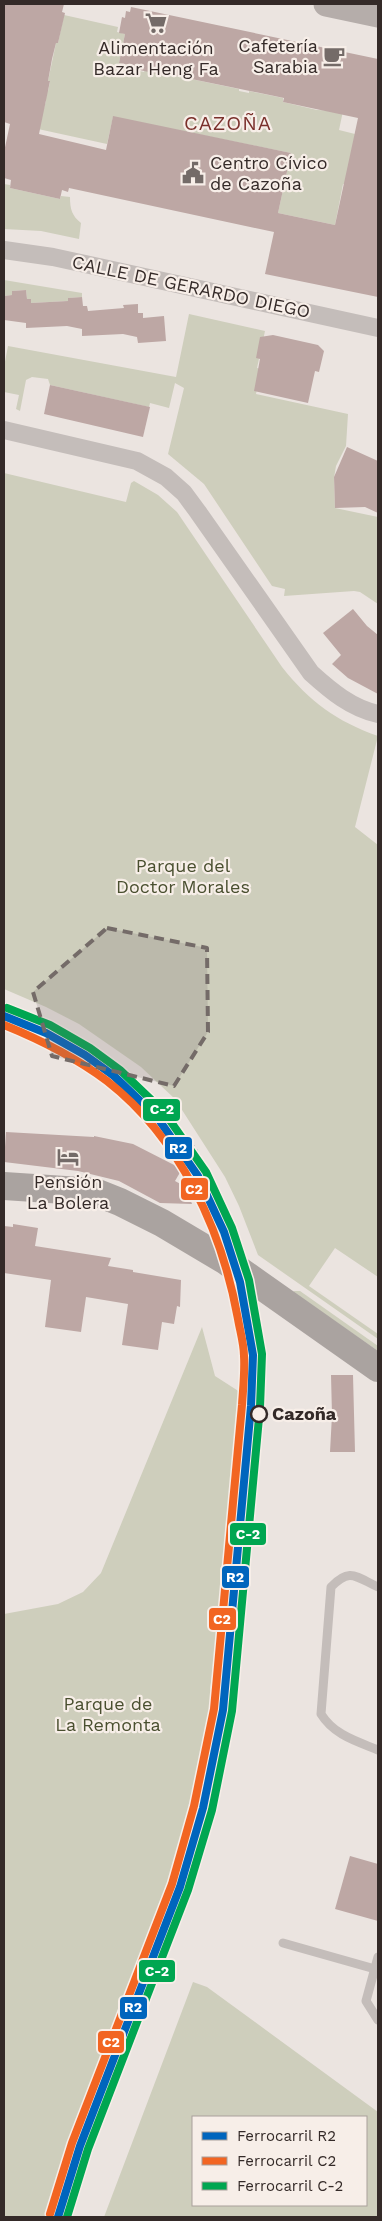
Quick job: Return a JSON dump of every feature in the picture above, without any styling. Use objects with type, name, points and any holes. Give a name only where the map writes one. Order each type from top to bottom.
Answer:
[{"type":"highway","points":[[4,1186],[95,1192],[120,1202],[162,1223],[226,1261],[378,1368]]},
{"type":"main road","points":[[326,4],[378,15]]},
{"type":"street","name":"CALLE DE GERARDO DIEGO","points":[[4,250],[53,257],[378,328]]},
{"type":"street","points":[[4,430],[137,461],[166,477],[189,499],[311,673],[332,692],[361,710],[378,714]]},
{"type":"lane","points":[[378,1587],[350,1574],[342,1576],[331,1587],[321,1714],[328,1726],[343,1736],[378,1750]]},
{"type":"lane","points":[[283,1943],[375,1969]]},
{"type":"lane","points":[[378,1957],[366,2001],[378,2020]]},
{"type":"highlighted area","points":[[107,928],[207,948],[208,1032],[174,1086],[52,1056],[33,992]]},
{"type":"green space","points":[[64,15],[118,27],[117,32],[125,34],[119,63],[135,66],[135,70],[144,72],[145,69],[166,76],[167,74],[239,89],[239,91],[249,93],[249,91],[283,98],[283,102],[317,110],[343,111],[339,130],[355,134],[349,165],[378,172],[378,191],[343,184],[335,225],[278,213],[291,153],[113,117],[107,144],[38,129],[46,101],[45,91],[48,91],[50,82],[48,81],[56,43],[58,43]]},
{"type":"green space","points":[[4,184],[10,185],[10,188],[60,199],[61,196],[70,197],[72,212],[81,223],[79,239],[41,231],[4,229]]},
{"type":"green space","points":[[4,280],[82,293],[82,297],[68,298],[68,301],[31,303],[31,299],[27,299],[26,290],[12,291],[12,295],[4,296]]},
{"type":"green space","points":[[189,314],[265,331],[257,368],[261,369],[256,394],[348,414],[346,446],[336,466],[334,478],[335,508],[378,517],[378,604],[360,592],[284,596],[285,589],[272,586],[204,484],[168,454],[184,388],[175,383],[169,408],[150,403],[149,407],[50,385],[48,379],[32,377],[26,380],[20,411],[16,409],[19,395],[4,392],[4,367],[8,346],[176,377]]},
{"type":"green space","name":"Parque del Doctor Morales","points":[[4,473],[126,502],[131,483],[134,481],[158,495],[177,512],[292,679],[314,700],[337,717],[378,736],[355,827],[378,845],[378,1277],[335,1248],[309,1286],[378,1334],[378,1339],[258,1255],[239,1206],[225,1177],[175,1099],[141,1067],[79,1024],[4,989]]},
{"type":"green space","points":[[300,1291],[378,1346],[378,1351],[293,1292]]},
{"type":"green space","name":"Parque de La Remonta","points":[[202,1327],[215,1376],[243,1394],[238,1400],[220,1619],[210,1690],[220,1692],[176,1866],[159,1920],[48,2217],[4,2217],[4,1614],[58,1604],[83,1592],[101,1573]]},
{"type":"green space","points":[[193,1982],[207,1987],[378,2112],[378,2217],[104,2217]]},
{"type":"building","points":[[4,4],[64,4],[62,12],[65,13],[52,59],[48,81],[50,81],[39,134],[106,150],[113,116],[291,153],[278,213],[335,225],[358,118],[283,102],[284,98],[167,74],[167,76],[135,69],[135,66],[119,63],[125,34],[119,33],[122,17],[125,18],[126,11],[130,12],[131,7],[378,59],[378,297],[265,274],[274,232],[69,188],[68,192],[62,190],[60,199],[10,188],[11,180],[4,178],[4,152],[10,124],[4,122]]},
{"type":"building","points":[[26,290],[27,299],[31,299],[31,303],[68,301],[68,298],[82,297],[83,306],[87,306],[88,311],[124,308],[123,305],[138,304],[138,313],[143,313],[143,318],[164,316],[166,341],[138,343],[137,337],[123,334],[82,336],[82,329],[67,326],[26,328],[26,323],[4,320],[4,296],[12,295],[12,291]]},
{"type":"building","points":[[273,335],[318,345],[324,351],[319,372],[315,371],[308,403],[254,391],[260,359],[256,358],[260,337]]},
{"type":"building","points":[[50,385],[150,407],[143,437],[44,414]]},
{"type":"building","points":[[347,447],[378,461],[378,513],[365,507],[335,508],[334,477]]},
{"type":"building","points":[[353,609],[367,626],[378,635],[378,694],[348,678],[332,664],[341,655],[323,633]]},
{"type":"building","points":[[6,1132],[94,1136],[133,1144],[182,1169],[175,1181],[186,1187],[192,1204],[160,1203],[119,1181],[78,1171],[4,1162]]},
{"type":"building","points":[[13,1224],[38,1228],[35,1246],[111,1258],[108,1266],[181,1280],[180,1307],[177,1306],[174,1324],[162,1322],[158,1350],[122,1345],[128,1304],[86,1297],[81,1332],[45,1327],[51,1280],[4,1273],[4,1226],[13,1227]]},
{"type":"building","points":[[331,1375],[353,1375],[355,1452],[330,1452],[332,1415]]},
{"type":"building","points":[[350,1856],[378,1864],[378,1921],[335,1909]]},
{"type":"railway","points":[[4,1005],[55,1026],[115,1063],[160,1107],[195,1149],[218,1193],[237,1236],[257,1307],[261,1353],[260,1400],[244,1608],[233,1708],[212,1811],[190,1883],[104,2109],[66,2217]]},
{"type":"rail line","name":"C-2","points":[[7,1008],[50,1025],[90,1048],[120,1070],[164,1112],[206,1172],[232,1228],[249,1280],[262,1354],[260,1407],[232,1711],[212,1810],[188,1890],[88,2149],[67,2217]]},
{"type":"rail line","name":"R2","points":[[4,1016],[46,1033],[85,1055],[114,1076],[157,1117],[198,1176],[224,1232],[240,1282],[253,1355],[251,1406],[223,1710],[203,1808],[180,1887],[80,2146],[58,2217]]},
{"type":"rail line","name":"C2","points":[[4,1025],[83,1064],[107,1081],[133,1104],[156,1130],[176,1158],[194,1188],[221,1252],[238,1319],[244,1362],[242,1405],[214,1709],[194,1806],[172,1884],[72,2143],[50,2214]]},
{"type":"place","name":"Alimentación Bazar Heng Fa","points":[[156,23]]},
{"type":"place","name":"Cafetería Sarabia","points":[[334,56]]},
{"type":"place","name":"Centro Cívico de Cazoña","points":[[193,173]]},
{"type":"place","name":"Pensión La Bolera","points":[[68,1157]]},
{"type":"place","name":"Cazoña","points":[[259,1414]]},
{"type":"district","name":"CAZOÑA","points":[[228,123]]}]
